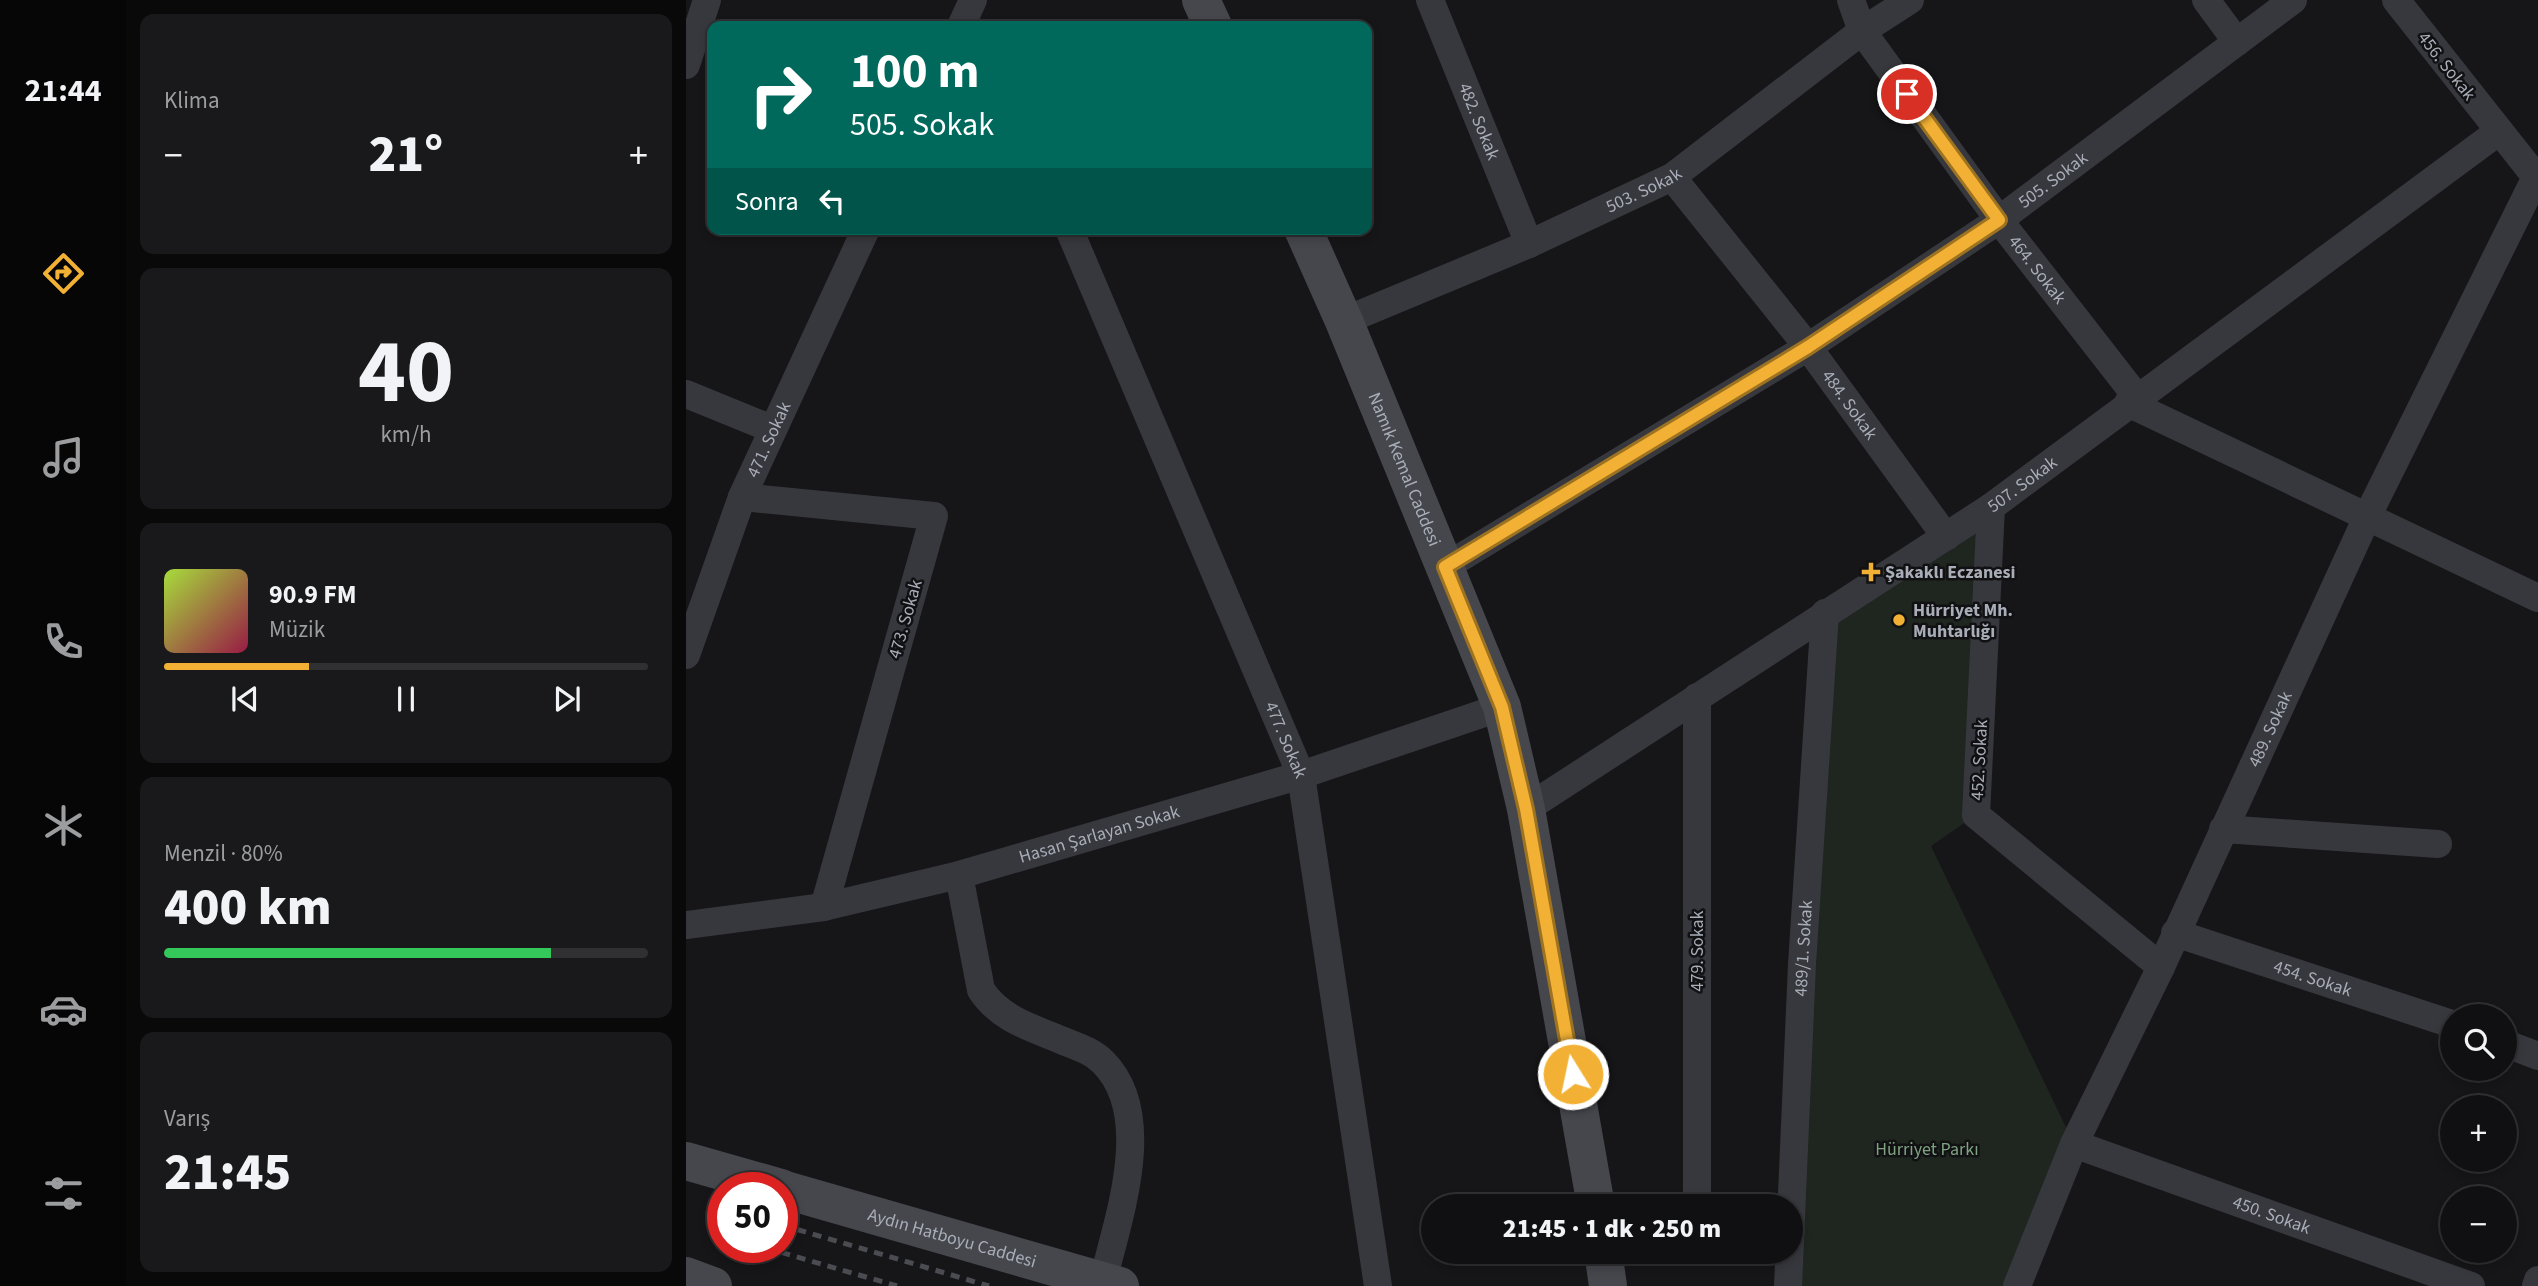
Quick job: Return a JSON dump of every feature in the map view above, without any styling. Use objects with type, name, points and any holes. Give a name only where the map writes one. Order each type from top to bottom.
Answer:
[{"type":"main road","points":[[1201,0],[1211,21]]},
{"type":"main road","name":"Namık Kemal Caddesi","points":[[1306,235],[1344,321],[1502,707],[1526,809],[1594,1194]]},
{"type":"main road","name":"Aydın Hatboyu Caddesi","points":[[686,1161],[725,1172]]},
{"type":"main road","name":"Aydın Hatboyu Caddesi","points":[[798,1193],[1112,1284]]},
{"type":"main road","points":[[1605,1264],[1608,1286]]},
{"type":"main road","points":[[686,1276],[713,1286]]},
{"type":"street","points":[[686,65],[707,0]]},
{"type":"street","name":"482. Sokak","points":[[1430,0],[1529,244]]},
{"type":"street","name":"464. Sokak","points":[[1851,0],[1861,31],[2132,400]]},
{"type":"street","name":"503. Sokak","points":[[1344,321],[1529,244],[1672,177],[1861,31],[1910,0]]},
{"type":"street","points":[[2206,0],[2236,42]]},
{"type":"street","name":"505. Sokak","points":[[1445,567],[1808,347],[1999,220],[2293,0]]},
{"type":"street","name":"456. Sokak","points":[[2396,0],[2536,177]]},
{"type":"street","name":"507. Sokak","points":[[1526,809],[1991,507],[2132,400],[2498,132]]},
{"type":"street","name":"484. Sokak","points":[[1672,177],[1808,347],[1946,537]]},
{"type":"street","name":"489. Sokak","points":[[2017,1286],[2074,1144],[2161,968],[2222,829],[2368,514],[2536,177]]},
{"type":"street","name":"471. Sokak","points":[[686,655],[742,497],[863,235]]},
{"type":"street","name":"477. Sokak","points":[[1072,235],[1301,775],[1378,1286]]},
{"type":"street","points":[[686,394],[772,429]]},
{"type":"street","points":[[2132,400],[2538,598]]},
{"type":"street","name":"473. Sokak","points":[[742,497],[934,516],[824,907]]},
{"type":"street","name":"452. Sokak","points":[[1991,507],[1976,815],[2161,968]]},
{"type":"street","name":"489/1. Sokak","points":[[1788,1286],[1802,964],[1825,613]]},
{"type":"street","name":"479. Sokak","points":[[1697,697],[1697,1194]]},
{"type":"street","name":"Hasan Şarlayan Sokak","points":[[686,925],[824,907],[959,875],[1301,775],[1502,707]]},
{"type":"street","points":[[2222,829],[2438,844]]},
{"type":"street","points":[[959,875],[982,990],[988,1000],[1008,1017],[1090,1052],[1112,1073],[1125,1099],[1129,1161],[1112,1284]]},
{"type":"street","name":"454. Sokak","points":[[2175,933],[2440,1020]]},
{"type":"street","points":[[2517,1048],[2538,1056]]},
{"type":"street","name":"450. Sokak","points":[[2074,1144],[2471,1286]]},
{"type":"street","points":[[2536,1286],[2538,1280]]},
{"type":"green space","name":"Hürriyet Parkı","points":[[1991,507],[1976,815],[1931,846],[2074,1144],[2017,1286],[1785,1286],[1786,1264],[1803,1264],[1803,1194],[1790,1194],[1825,613]]},
{"type":"railway","points":[[798,1230],[989,1286]]},
{"type":"railway","points":[[798,1257],[897,1286]]},
{"type":"place","name":"Şakaklı Eczanesi","points":[[1871,572]]},
{"type":"place","name":"Hürriyet Mh. Muhtarlığı","points":[[1899,620]]},
{"type":"route","points":[[1573,1074],[1526,809],[1502,707],[1445,567],[1808,347],[1999,220],[1907,94]]}]
